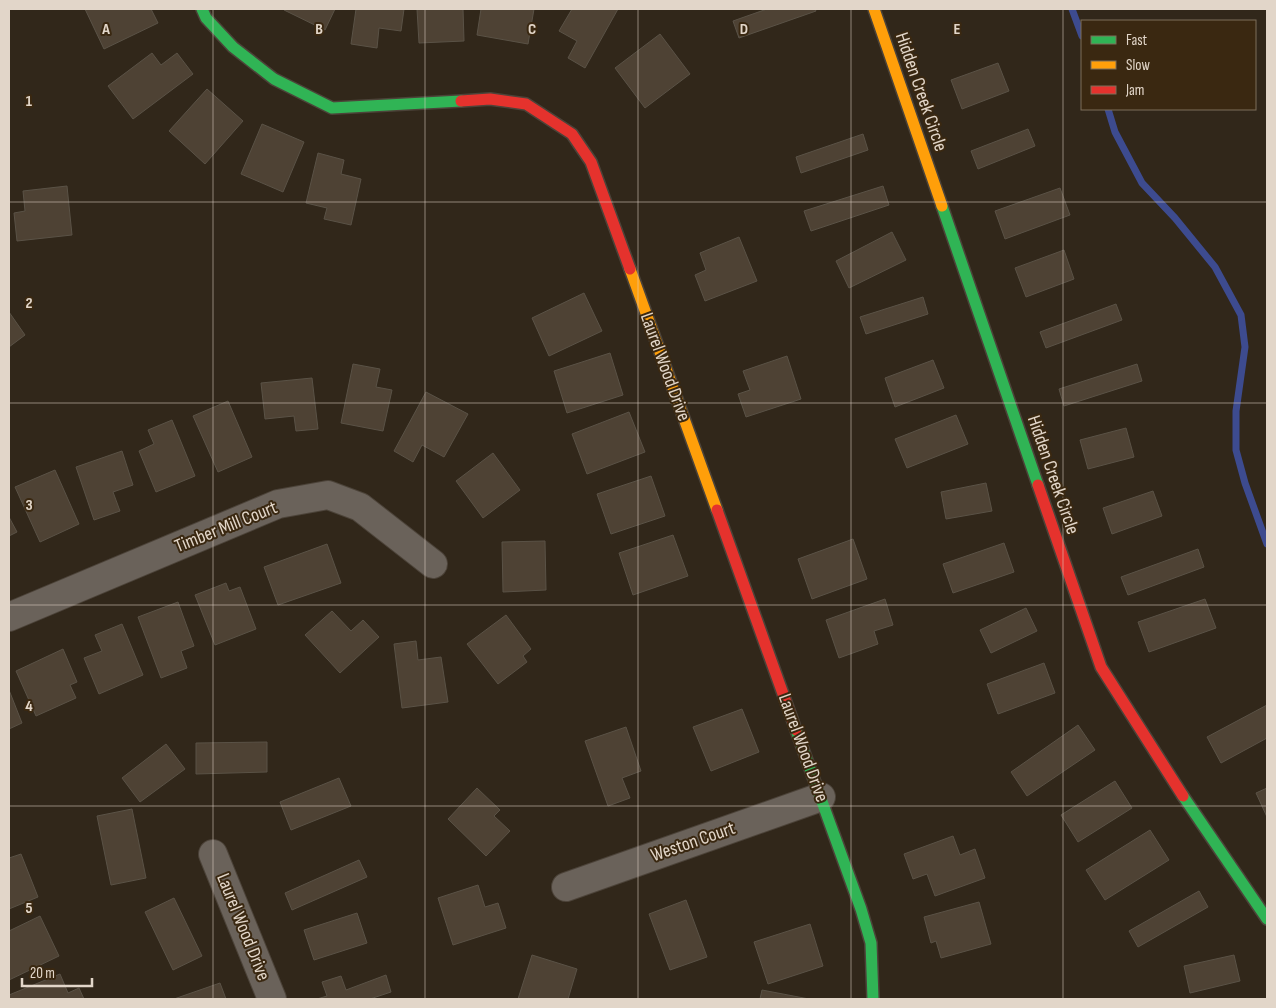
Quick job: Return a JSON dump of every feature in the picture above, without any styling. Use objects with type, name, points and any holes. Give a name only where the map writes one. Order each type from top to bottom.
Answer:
[{"type":"street","name":"Laurel Wood Drive","points":[[202,9],[206,18],[233,47],[260,69],[274,79],[332,108],[490,98],[526,104],[572,134],[591,162],[861,909],[871,943],[873,999]]},
{"type":"street","name":"Hidden Creek Circle","points":[[874,9],[1101,667],[1198,820],[1267,919]]},
{"type":"street","name":"Timber Mill Court","points":[[9,617],[278,504],[328,495],[360,507],[434,564]]},
{"type":"street","name":"Weston Court","points":[[566,887],[821,796]]},
{"type":"street","name":"Laurel Wood Drive","points":[[213,854],[272,999]]},
{"type":"building","points":[[85,9],[151,9],[158,23],[104,49]]},
{"type":"building","points":[[285,9],[335,9],[325,30]]},
{"type":"building","points":[[356,9],[404,9],[401,31],[379,28],[377,48],[351,44]]},
{"type":"building","points":[[417,9],[463,9],[464,41],[419,43]]},
{"type":"building","points":[[481,9],[534,9],[528,44],[477,35]]},
{"type":"building","points":[[572,9],[618,9],[585,68],[568,58],[577,41],[559,31]]},
{"type":"building","points":[[767,9],[815,9],[816,11],[739,38],[733,21]]},
{"type":"building","points":[[660,34],[690,74],[645,108],[615,68]]},
{"type":"building","points":[[152,53],[161,65],[177,53],[193,74],[133,119],[108,86]]},
{"type":"building","points":[[998,63],[1009,91],[962,109],[951,80]]},
{"type":"building","points":[[207,89],[243,121],[205,164],[169,131]]},
{"type":"building","points":[[262,124],[304,142],[283,192],[241,174]]},
{"type":"building","points":[[1028,129],[1035,146],[978,169],[971,151]]},
{"type":"building","points":[[863,134],[868,150],[801,173],[796,157]]},
{"type":"building","points":[[318,153],[344,160],[341,174],[361,179],[351,225],[324,219],[327,208],[306,203]]},
{"type":"building","points":[[67,186],[72,235],[17,241],[14,213],[25,211],[23,191]]},
{"type":"building","points":[[883,186],[889,205],[811,231],[804,211]]},
{"type":"building","points":[[1060,188],[1070,215],[1005,239],[995,211]]},
{"type":"building","points":[[892,232],[906,260],[849,288],[836,261]]},
{"type":"building","points":[[739,237],[757,281],[705,301],[695,275],[706,270],[700,253]]},
{"type":"building","points":[[1064,250],[1074,279],[1026,297],[1015,268]]},
{"type":"building","points":[[584,293],[602,331],[549,356],[532,318]]},
{"type":"building","points":[[923,297],[928,314],[866,334],[860,317]]},
{"type":"building","points":[[1116,304],[1122,320],[1046,348],[1040,332]]},
{"type":"building","points":[[9,312],[25,335],[9,347]]},
{"type":"building","points":[[610,353],[623,395],[567,413],[554,371]]},
{"type":"building","points":[[787,356],[801,399],[746,417],[738,394],[750,390],[743,371]]},
{"type":"building","points":[[933,360],[944,388],[895,407],[885,378]]},
{"type":"building","points":[[353,364],[380,369],[376,387],[392,390],[383,431],[341,423]]},
{"type":"building","points":[[1137,364],[1142,381],[1064,406],[1059,389]]},
{"type":"building","points":[[312,378],[318,429],[296,431],[294,416],[265,419],[261,383]]},
{"type":"building","points":[[426,392],[468,414],[444,457],[422,445],[413,462],[394,451]]},
{"type":"building","points":[[228,401],[252,457],[218,472],[193,416]]},
{"type":"building","points":[[629,412],[645,452],[587,474],[572,434]]},
{"type":"building","points":[[956,415],[968,444],[907,468],[895,439]]},
{"type":"building","points":[[172,420],[195,476],[156,492],[139,451],[154,444],[148,430]]},
{"type":"building","points":[[1126,428],[1134,457],[1088,469],[1080,440]]},
{"type":"building","points":[[122,451],[133,485],[113,492],[120,511],[94,520],[76,467]]},
{"type":"building","points":[[493,453],[520,490],[483,518],[456,481]]},
{"type":"building","points":[[55,470],[79,524],[40,542],[15,487]]},
{"type":"building","points":[[651,476],[665,516],[611,534],[597,494]]},
{"type":"building","points":[[986,483],[992,511],[946,519],[941,492]]},
{"type":"building","points":[[1153,491],[1162,516],[1112,534],[1103,508]]},
{"type":"building","points":[[9,517],[17,532],[9,536]]},
{"type":"building","points":[[673,535],[688,576],[633,595],[619,553]]},
{"type":"building","points":[[853,539],[867,579],[812,599],[798,559]]},
{"type":"building","points":[[545,541],[546,590],[503,592],[502,542]]},
{"type":"building","points":[[1004,543],[1014,572],[953,593],[943,564]]},
{"type":"building","points":[[327,544],[341,583],[278,605],[264,567]]},
{"type":"building","points":[[1198,549],[1204,567],[1128,595],[1121,577]]},
{"type":"building","points":[[226,583],[229,591],[240,587],[256,629],[215,645],[195,595]]},
{"type":"building","points":[[885,599],[893,625],[874,631],[878,644],[839,658],[826,620]]},
{"type":"building","points":[[1205,599],[1216,628],[1149,652],[1138,622]]},
{"type":"building","points":[[178,602],[194,646],[181,651],[187,668],[161,678],[138,617]]},
{"type":"building","points":[[1026,608],[1037,631],[991,653],[980,630]]},
{"type":"building","points":[[332,611],[351,631],[363,620],[379,637],[340,673],[305,635]]},
{"type":"building","points":[[506,615],[531,649],[523,656],[527,662],[498,684],[467,644]]},
{"type":"building","points":[[122,624],[143,675],[99,694],[84,658],[102,651],[95,635]]},
{"type":"building","points":[[416,641],[418,660],[441,657],[448,702],[402,708],[394,644]]},
{"type":"building","points":[[63,649],[77,682],[70,685],[76,698],[36,716],[16,671]]},
{"type":"building","points":[[1044,663],[1055,693],[998,714],[987,684]]},
{"type":"building","points":[[9,690],[22,723],[9,729]]},
{"type":"building","points":[[1267,705],[1267,738],[1221,763],[1207,737]]},
{"type":"building","points":[[742,709],[759,752],[711,771],[693,727]]},
{"type":"building","points":[[1078,725],[1095,750],[1027,796],[1011,772]]},
{"type":"building","points":[[626,727],[641,771],[622,778],[630,798],[608,806],[585,741]]},
{"type":"building","points":[[267,742],[267,772],[196,774],[196,743]]},
{"type":"building","points":[[166,744],[185,769],[140,802],[122,778]]},
{"type":"building","points":[[339,778],[351,806],[291,830],[280,802]]},
{"type":"building","points":[[1115,781],[1132,808],[1078,842],[1061,815]]},
{"type":"building","points":[[477,788],[500,810],[494,816],[510,831],[486,856],[448,819]]},
{"type":"building","points":[[1267,788],[1267,817],[1256,793]]},
{"type":"building","points":[[132,809],[146,878],[111,885],[97,816]]},
{"type":"building","points":[[1150,830],[1169,860],[1105,900],[1086,870]]},
{"type":"building","points":[[953,836],[960,855],[975,849],[985,878],[935,896],[927,874],[913,879],[904,854]]},
{"type":"building","points":[[21,854],[38,897],[9,909],[9,858]]},
{"type":"building","points":[[359,860],[367,877],[292,910],[285,893]]},
{"type":"building","points":[[478,885],[485,907],[498,903],[506,928],[453,945],[438,898]]},
{"type":"building","points":[[1199,891],[1208,907],[1138,947],[1129,931]]},
{"type":"building","points":[[174,898],[202,956],[173,970],[145,912]]},
{"type":"building","points":[[686,900],[707,957],[670,970],[649,914]]},
{"type":"building","points":[[979,902],[991,944],[941,958],[936,941],[931,943],[924,917]]},
{"type":"building","points":[[357,913],[367,943],[314,960],[304,930]]},
{"type":"building","points":[[40,916],[59,956],[9,980],[9,931]]},
{"type":"building","points":[[810,924],[823,966],[768,984],[754,942]]},
{"type":"building","points":[[532,955],[577,969],[568,999],[518,999]]},
{"type":"building","points":[[1234,955],[1240,981],[1190,993],[1184,966]]},
{"type":"building","points":[[60,974],[68,993],[79,988],[84,999],[9,999],[9,995]]},
{"type":"building","points":[[386,975],[391,992],[370,999],[317,999],[327,996],[322,982],[341,976],[346,990]]},
{"type":"building","points":[[220,983],[226,999],[174,999]]},
{"type":"building","points":[[762,990],[809,999],[760,999]]},
{"type":"waterway","points":[[1072,9],[1081,33]]},
{"type":"waterway","points":[[1108,110],[1115,132],[1142,183],[1175,218],[1215,267],[1241,315],[1245,347],[1236,411],[1236,450],[1245,483],[1267,544]]},
{"type":"traffic: fast","points":[[202,9],[206,18],[233,47],[274,79],[332,108],[461,101]]},
{"type":"traffic: fast","points":[[942,206],[1038,485]]},
{"type":"traffic: fast","points":[[796,730],[861,909],[871,943],[873,999]]},
{"type":"traffic: fast","points":[[1183,796],[1267,919]]},
{"type":"traffic: slow","points":[[874,9],[942,206]]},
{"type":"traffic: slow","points":[[630,269],[717,510]]},
{"type":"traffic: jam","points":[[461,101],[490,99],[526,104],[572,134],[591,162],[630,269]]},
{"type":"traffic: jam","points":[[1038,485],[1101,667],[1183,796]]},
{"type":"traffic: jam","points":[[717,510],[796,730]]}]
